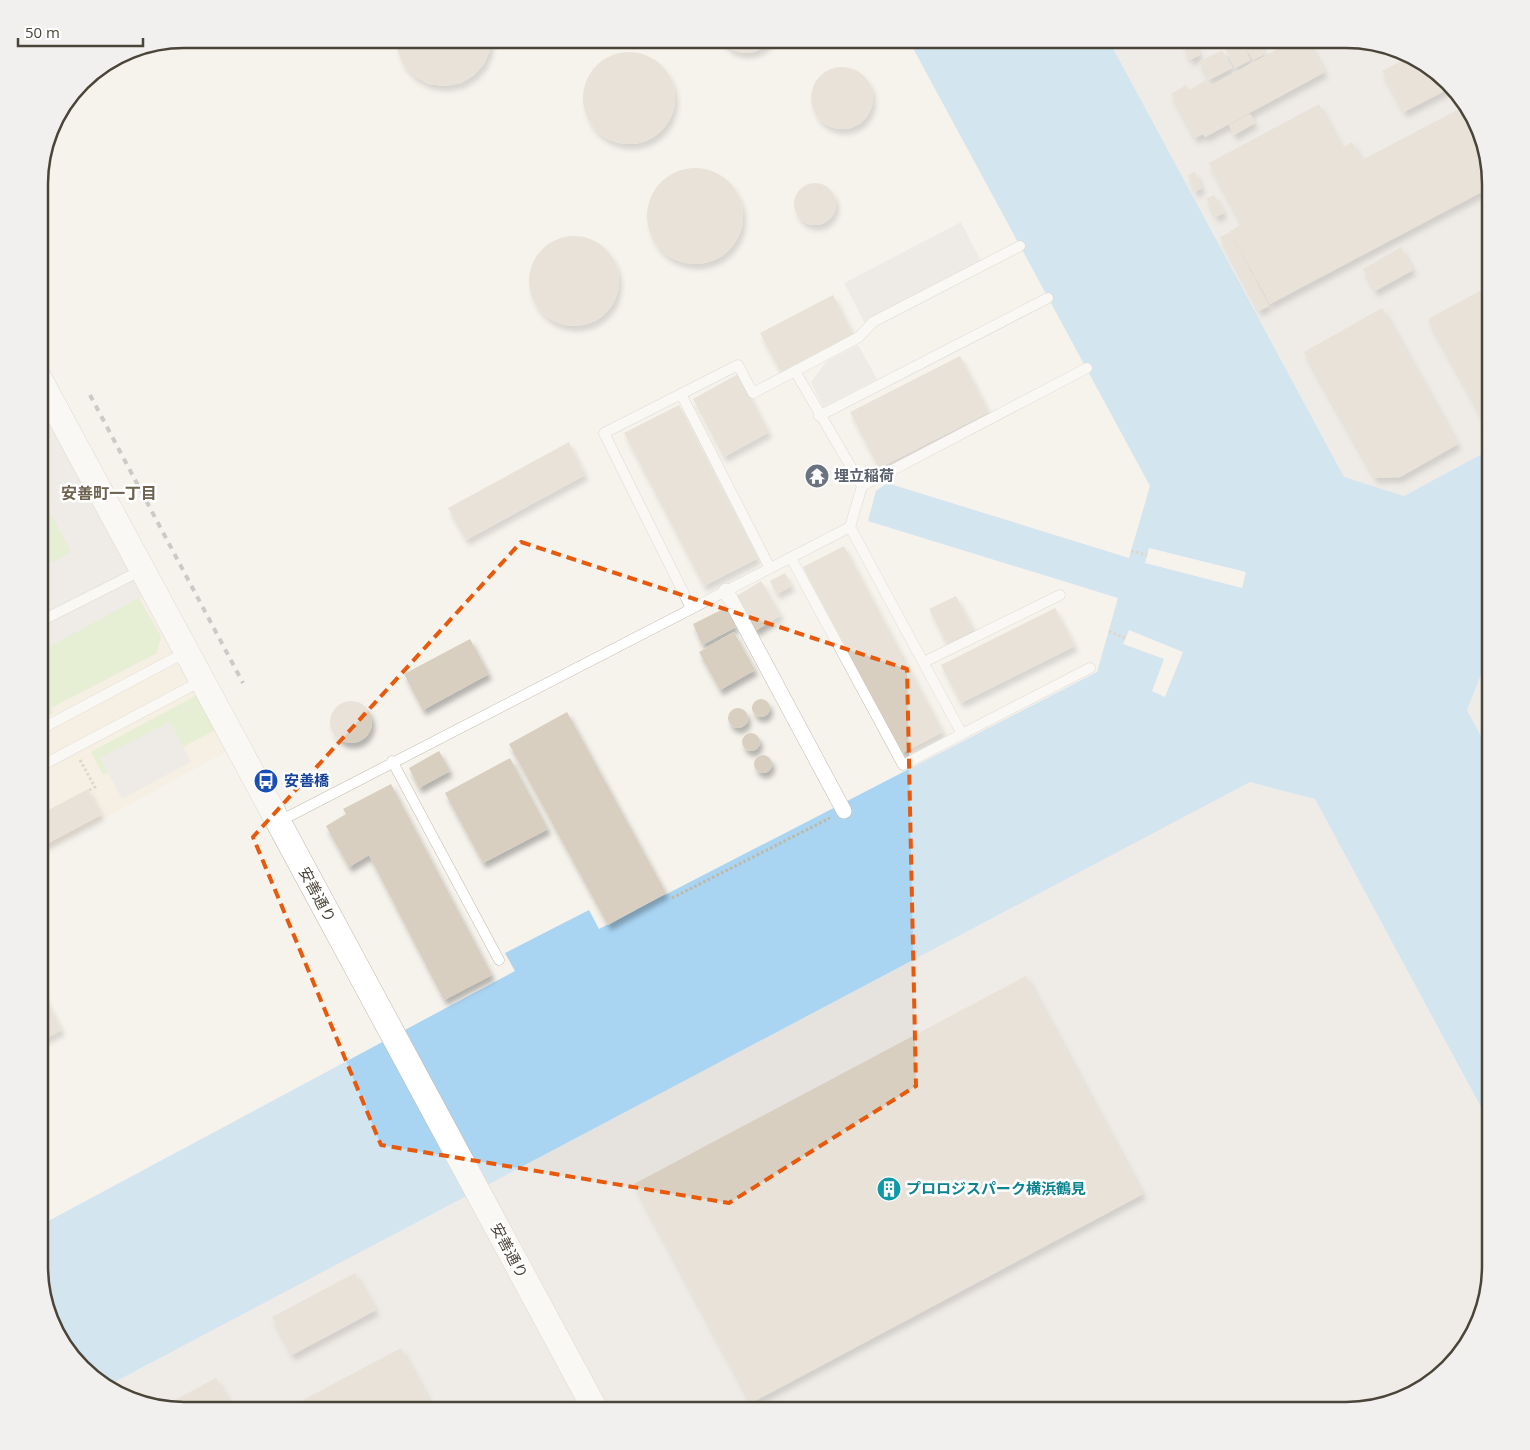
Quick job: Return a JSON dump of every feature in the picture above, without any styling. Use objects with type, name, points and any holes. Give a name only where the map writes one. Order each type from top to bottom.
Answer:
[{"type":"street","name":"安善通り","points":[[48,395],[591,1402]]},
{"type":"street","points":[[726,591],[844,810]]},
{"type":"lane","points":[[691,608],[604,433],[738,365],[753,393],[860,336],[873,322],[1020,246]]},
{"type":"lane","points":[[819,416],[1048,298]]},
{"type":"lane","points":[[962,734],[850,527],[862,486],[1087,368]]},
{"type":"lane","points":[[795,371],[819,416],[862,486]]},
{"type":"lane","points":[[681,394],[770,568]]},
{"type":"lane","points":[[277,822],[392,761],[850,527]]},
{"type":"lane","points":[[790,558],[903,765],[1090,668]]},
{"type":"lane","points":[[48,617],[142,570]]},
{"type":"lane","points":[[924,662],[1060,595]]},
{"type":"lane","points":[[48,725],[186,652]]},
{"type":"lane","points":[[48,762],[201,681]]},
{"type":"lane","points":[[392,761],[499,960]]},
{"type":"path","points":[[1132,551],[1147,555]]},
{"type":"path","points":[[1109,631],[1125,638]]},
{"type":"path","points":[[80,759],[95,787],[88,791]]},
{"type":"path","points":[[672,898],[844,810]]},
{"type":"highlighted area","points":[[521,542],[907,669],[916,1086],[729,1203],[381,1145],[253,837]]},
{"type":"shaded area","points":[[1113,48],[1356,48],[1373,50],[1407,61],[1422,70],[1443,87],[1469,123],[1478,148],[1482,174],[1482,454],[1404,496],[1344,477]]},
{"type":"shaded area","points":[[961,222],[981,261],[864,322],[844,283]]},
{"type":"shaded area","points":[[858,345],[877,379],[823,407],[811,382],[827,361]]},
{"type":"shaded area","points":[[48,415],[144,596],[48,647]]},
{"type":"shaded area","points":[[144,596],[227,751],[48,849],[48,647]]},
{"type":"shaded area","points":[[1482,672],[1482,738],[1467,710]]},
{"type":"shaded area","points":[[170,722],[191,762],[122,799],[100,758]]},
{"type":"shaded area","points":[[1250,782],[1315,799],[1482,1110],[1481,1285],[1469,1327],[1443,1363],[1422,1380],[1399,1392],[1373,1400],[1356,1402],[174,1402],[139,1395],[113,1383]]},
{"type":"green space","points":[[48,508],[71,552],[48,564]]},
{"type":"green space","points":[[139,598],[161,636],[157,653],[51,708],[53,713],[48,716],[48,647]]},
{"type":"green space","points":[[197,695],[215,730],[183,747],[170,722],[101,758],[108,772],[103,775],[91,752]]},
{"type":"water","points":[[913,48],[1113,48],[1344,477],[1404,496],[1482,454],[1482,672],[1467,710],[1482,738],[1482,1109],[1315,799],[1250,782],[113,1383],[87,1363],[70,1342],[61,1327],[50,1293],[48,1276],[48,1221],[515,971],[505,953],[589,910],[599,929],[1097,672],[1118,598],[868,521],[876,491],[887,483],[1129,558],[1150,486]]},
{"type":"pier","points":[[1149,548],[1246,572],[1242,588],[1145,563]]},
{"type":"pier","points":[[1129,630],[1183,652],[1165,697],[1152,691],[1164,659],[1123,644]]},
{"type":"building","points":[[490,48],[484,64],[474,75],[461,83],[445,86],[429,84],[414,76],[403,64],[397,49]]},
{"type":"building","points":[[729,48],[762,48],[754,52],[743,53]]},
{"type":"building","points":[[1184,48],[1197,48],[1200,55],[1190,60]]},
{"type":"building","points":[[1230,48],[1244,48],[1250,60],[1235,68],[1226,50]]},
{"type":"building","points":[[1246,48],[1262,48],[1265,54],[1253,60]]},
{"type":"building","points":[[1280,48],[1312,48],[1325,72],[1205,137],[1203,134],[1195,138],[1171,94],[1186,85],[1189,90],[1206,80],[1210,86]]},
{"type":"building","points":[[1222,50],[1232,68],[1209,80],[1199,62]]},
{"type":"building","points":[[629,52],[647,56],[661,66],[671,80],[675,98],[671,116],[661,130],[647,140],[629,144],[611,140],[597,130],[587,116],[583,98],[587,80],[597,66],[611,56]]},
{"type":"building","points":[[1404,60],[1422,70],[1446,90],[1404,112],[1382,71]]},
{"type":"building","points":[[836,67],[848,67],[864,76],[871,86],[873,98],[871,110],[864,120],[848,129],[836,129],[825,124],[816,115],[811,104],[811,92],[816,81],[825,72]]},
{"type":"building","points":[[1319,104],[1342,148],[1352,142],[1362,160],[1460,108],[1469,123],[1478,148],[1482,174],[1482,192],[1270,304],[1230,231],[1242,224],[1209,163]]},
{"type":"building","points":[[1250,114],[1255,123],[1234,135],[1229,125]]},
{"type":"building","points":[[695,168],[713,172],[729,182],[739,198],[743,216],[739,234],[729,250],[713,260],[695,264],[677,260],[661,250],[651,234],[647,216],[651,198],[661,182],[677,172]]},
{"type":"building","points":[[1195,172],[1202,188],[1195,192],[1188,175]]},
{"type":"building","points":[[819,183],[827,186],[833,192],[836,204],[833,216],[827,222],[811,225],[803,222],[797,216],[794,200],[797,192],[803,186]]},
{"type":"building","points":[[1214,195],[1224,213],[1216,217],[1206,199]]},
{"type":"building","points":[[1230,232],[1269,306],[1259,311],[1220,237]]},
{"type":"building","points":[[574,236],[591,240],[606,249],[615,264],[619,281],[615,298],[606,313],[591,322],[574,326],[557,322],[542,313],[533,298],[529,281],[533,264],[542,249],[557,240]]},
{"type":"building","points":[[1401,247],[1413,270],[1375,291],[1363,269]]},
{"type":"building","points":[[1482,290],[1482,417],[1428,319]]},
{"type":"building","points":[[833,295],[853,334],[781,372],[760,333]]},
{"type":"building","points":[[1382,308],[1458,444],[1400,477],[1375,478],[1304,352]]},
{"type":"building","points":[[960,356],[989,412],[879,468],[850,412]]},
{"type":"building","points":[[738,374],[769,432],[724,457],[693,399]]},
{"type":"building","points":[[679,405],[758,558],[704,586],[624,433]]},
{"type":"building","points":[[569,442],[585,475],[466,540],[448,508]]},
{"type":"building","points":[[844,546],[943,732],[902,753],[803,567]]},
{"type":"building","points":[[785,573],[792,586],[777,594],[770,581]]},
{"type":"building","points":[[761,581],[781,615],[755,631],[735,597]]},
{"type":"building","points":[[956,596],[974,630],[947,644],[929,609]]},
{"type":"building","points":[[727,607],[736,627],[702,645],[693,624]]},
{"type":"building","points":[[1055,608],[1075,646],[961,703],[941,665]]},
{"type":"building","points":[[734,632],[755,670],[720,690],[699,652]]},
{"type":"building","points":[[470,639],[489,674],[423,710],[404,674]]},
{"type":"building","points":[[757,699],[765,699],[770,704],[768,715],[757,717],[752,712],[752,704]]},
{"type":"building","points":[[347,701],[355,701],[366,707],[372,722],[366,737],[355,743],[347,743],[336,737],[330,726],[330,718],[336,707]]},
{"type":"building","points":[[738,708],[745,711],[748,718],[745,725],[738,728],[731,725],[728,718],[731,711]]},
{"type":"building","points":[[567,712],[666,893],[608,925],[509,744]]},
{"type":"building","points":[[751,733],[757,736],[760,742],[757,748],[751,751],[745,748],[742,742],[745,736]]},
{"type":"building","points":[[439,751],[450,771],[419,788],[409,768]]},
{"type":"building","points":[[763,755],[769,758],[772,764],[769,770],[763,773],[757,770],[754,764],[757,758]]},
{"type":"building","points":[[510,758],[548,829],[483,863],[445,793]]},
{"type":"building","points":[[391,784],[492,975],[444,1000],[369,855],[349,867],[326,826],[346,814],[343,809]]},
{"type":"building","points":[[88,789],[101,815],[48,843],[48,810]]},
{"type":"building","name":"プロロジスパーク横浜鶴見","points":[[1026,976],[1143,1194],[750,1402],[634,1184]]},
{"type":"building","points":[[48,1003],[62,1030],[48,1037]]},
{"type":"building","points":[[355,1273],[376,1310],[292,1355],[272,1317]]},
{"type":"building","points":[[401,1348],[430,1402],[304,1402],[303,1400]]},
{"type":"building","points":[[216,1378],[229,1402],[174,1402],[172,1402]]},
{"type":"railway","points":[[90,395],[243,683]]},
{"type":"place","name":"埋立稲荷","points":[[817,476]]},
{"type":"place","name":"安善橋","points":[[266,781]]},
{"type":"place","name":"プロロジスパーク横浜鶴見","points":[[889,1189]]},
{"type":"district","name":"安善町一丁目","points":[[109,493]]}]
